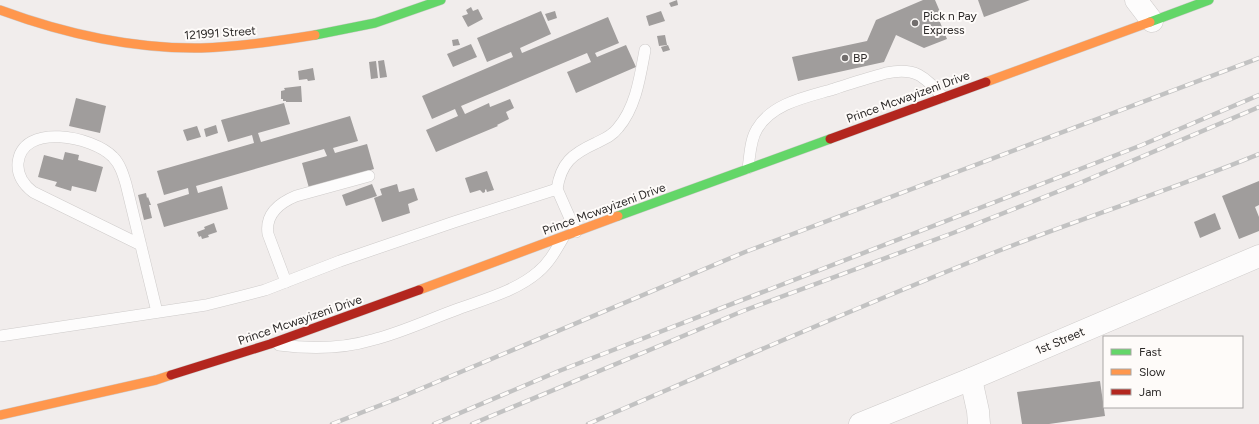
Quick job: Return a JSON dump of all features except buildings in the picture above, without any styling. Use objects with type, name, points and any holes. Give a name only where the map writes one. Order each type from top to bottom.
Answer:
[{"type":"street","name":"121991 Street","points":[[0,10],[24,20],[99,40],[151,47],[188,48],[232,46],[329,33],[376,22],[441,0]]},
{"type":"street","points":[[1136,0],[1152,21]]},
{"type":"street","name":"Prince Mcwayizeni Drive","points":[[0,415],[156,380],[270,344],[1204,1]]},
{"type":"street","name":"1st Street","points":[[860,424],[971,379],[1259,256]]},
{"type":"street","points":[[971,379],[978,411],[979,424]]},
{"type":"lane","points":[[576,232],[557,189],[562,170],[566,162],[572,156],[606,139],[619,128],[633,100],[639,82],[645,50]]},
{"type":"lane","points":[[748,168],[753,138],[756,130],[762,122],[775,111],[791,102],[886,73],[902,70],[914,72],[922,76],[943,97]]},
{"type":"lane","points":[[141,245],[28,188],[21,178],[18,166],[19,155],[22,150],[27,145],[38,139],[51,136],[66,137],[100,148],[112,156],[121,168],[126,184],[141,245],[157,312]]},
{"type":"lane","points":[[286,282],[267,227],[269,219],[276,207],[286,200],[296,196],[369,176]]},
{"type":"lane","points":[[0,336],[206,305],[235,298],[265,290],[340,261],[439,226],[557,189]]},
{"type":"lane","points":[[270,344],[304,348],[319,348],[336,347],[372,340],[501,294],[537,273],[555,253],[564,236]]},
{"type":"railway","points":[[332,424],[399,398],[745,252],[1259,58]]},
{"type":"railway","points":[[434,424],[559,371],[1142,145],[1259,95]]},
{"type":"railway","points":[[472,424],[743,311],[953,233],[1082,182],[1259,107]]},
{"type":"railway","points":[[588,424],[942,273],[1026,240],[1193,180],[1259,154]]},
{"type":"traffic: fast","points":[[315,35],[375,23],[441,0]]},
{"type":"traffic: fast","points":[[1150,22],[1209,0]]},
{"type":"traffic: fast","points":[[618,216],[830,139]]},
{"type":"traffic: slow","points":[[0,10],[24,19],[74,33],[124,43],[149,46],[201,48],[258,43],[315,35]]},
{"type":"traffic: slow","points":[[986,82],[1150,22]]},
{"type":"traffic: slow","points":[[419,290],[618,216]]},
{"type":"traffic: slow","points":[[0,415],[156,380],[171,375]]},
{"type":"traffic: jam","points":[[830,139],[986,82]]},
{"type":"traffic: jam","points":[[171,375],[270,344],[419,290]]},
{"type":"place","name":"Pick n Pay Express","points":[[915,23]]},
{"type":"place","name":"BP","points":[[845,58]]}]
